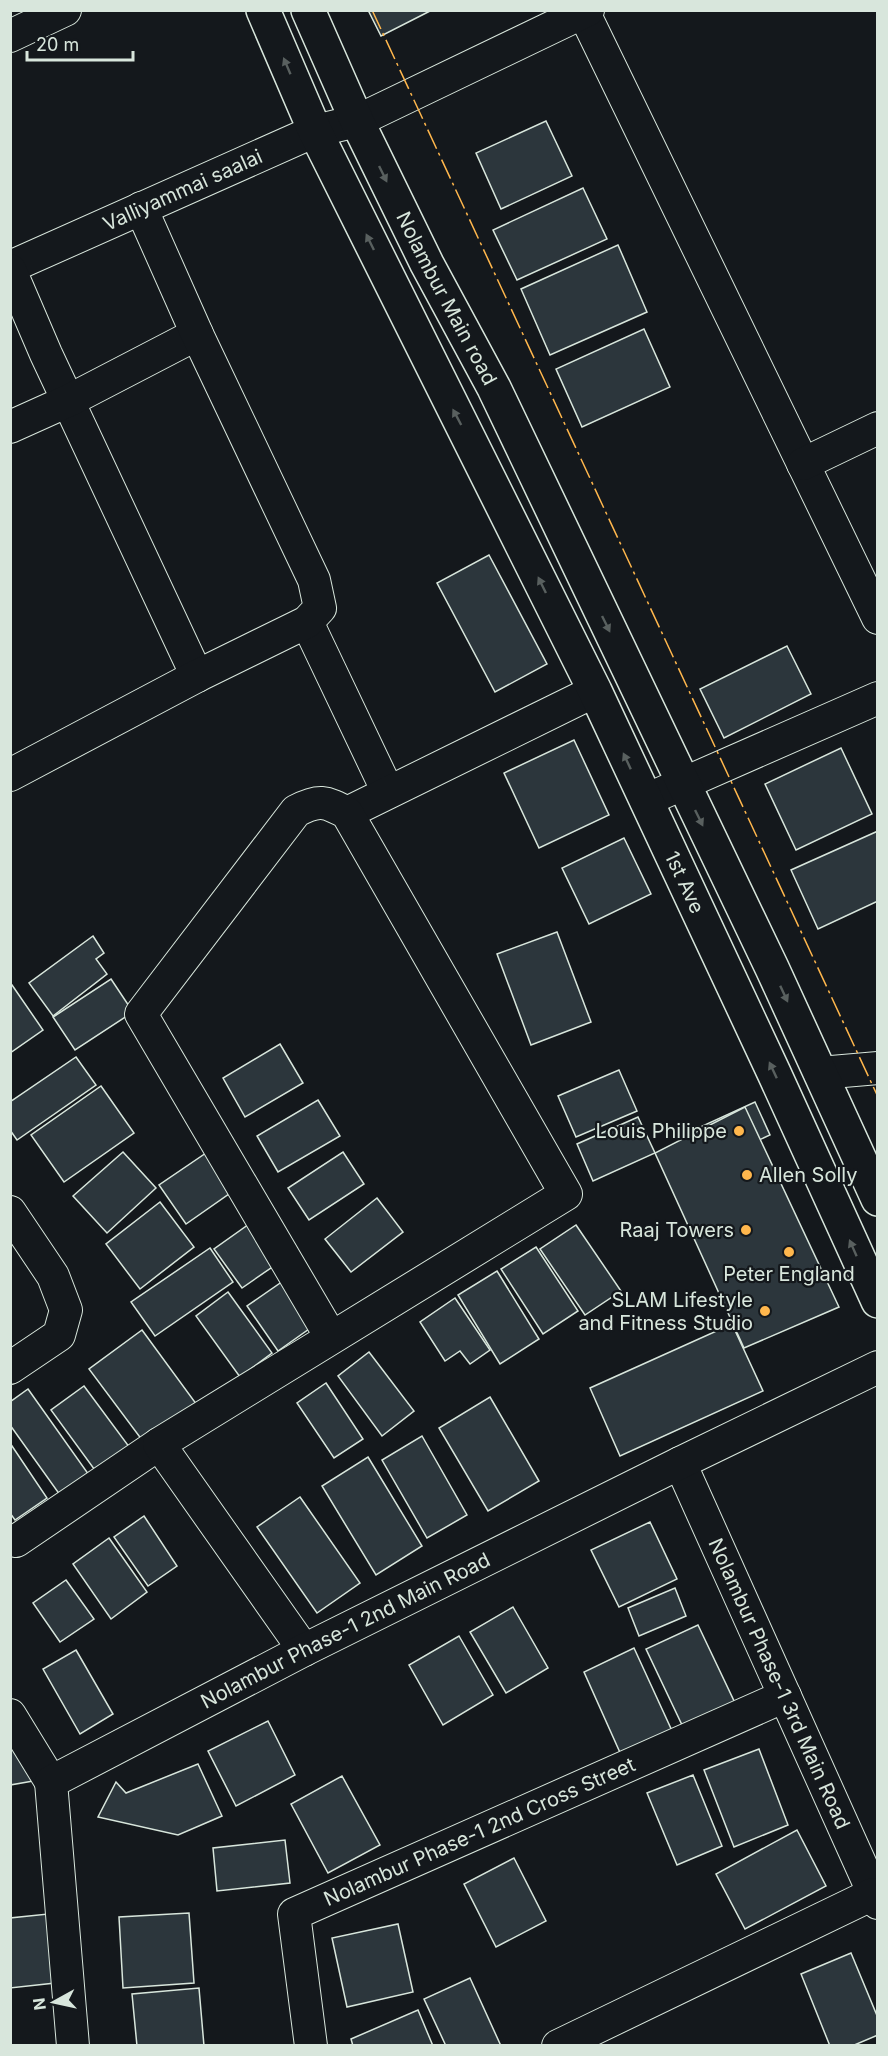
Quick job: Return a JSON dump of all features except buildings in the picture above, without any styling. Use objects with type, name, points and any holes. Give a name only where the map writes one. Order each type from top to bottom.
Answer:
[{"type":"main road","name":"1st Ave","points":[[263,10],[315,131],[595,691],[878,1301]]},
{"type":"main road","name":"Nolambur Main road","points":[[308,10],[357,121],[427,264],[494,388],[772,968],[878,1199]]},
{"type":"street","points":[[10,36],[65,10]]},
{"type":"street","points":[[586,12],[878,618]]},
{"type":"street","name":"Valliyammai saalai","points":[[10,268],[315,131],[357,121],[586,12]]},
{"type":"street","points":[[10,775],[197,676],[307,622],[320,608],[314,580],[197,333],[141,208]]},
{"type":"street","points":[[10,268],[46,354],[70,400],[197,676]]},
{"type":"street","points":[[10,427],[70,400],[197,333]]},
{"type":"street","points":[[803,464],[878,428]]},
{"type":"street","points":[[307,622],[388,792]]},
{"type":"street","points":[[347,813],[595,691]]},
{"type":"street","points":[[646,800],[878,698]]},
{"type":"street","points":[[16,1541],[159,1444],[566,1194],[347,813],[326,802],[309,804],[296,811],[141,1014],[331,1337]]},
{"type":"street","points":[[820,1073],[878,1068]]},
{"type":"street","points":[[10,1212],[54,1276],[66,1310],[59,1335],[10,1368]]},
{"type":"street","name":"Nolambur Phase-1 2nd Main Road","points":[[51,1782],[304,1650],[878,1367]]},
{"type":"street","points":[[159,1444],[304,1650]]},
{"type":"street","name":"Nolambur Phase-1 3rd Main Road","points":[[680,1463],[875,1898]]},
{"type":"street","name":"Nolambur Phase-1 2nd Cross Street","points":[[311,2046],[294,1914],[785,1696]]},
{"type":"street","points":[[10,1716],[51,1782],[73,2046]]},
{"type":"street","points":[[558,2046],[875,1898]]},
{"type":"power","points":[[372,10],[878,1097]]},
{"type":"place","name":"Louis Philippe","points":[[739,1131]]},
{"type":"place","name":"Allen Solly","points":[[747,1175]]},
{"type":"place","name":"Raaj Towers","points":[[746,1230]]},
{"type":"place","name":"Peter England","points":[[789,1252]]},
{"type":"place","name":"SLAM Lifestyle and Fitness Studio","points":[[765,1311]]}]
